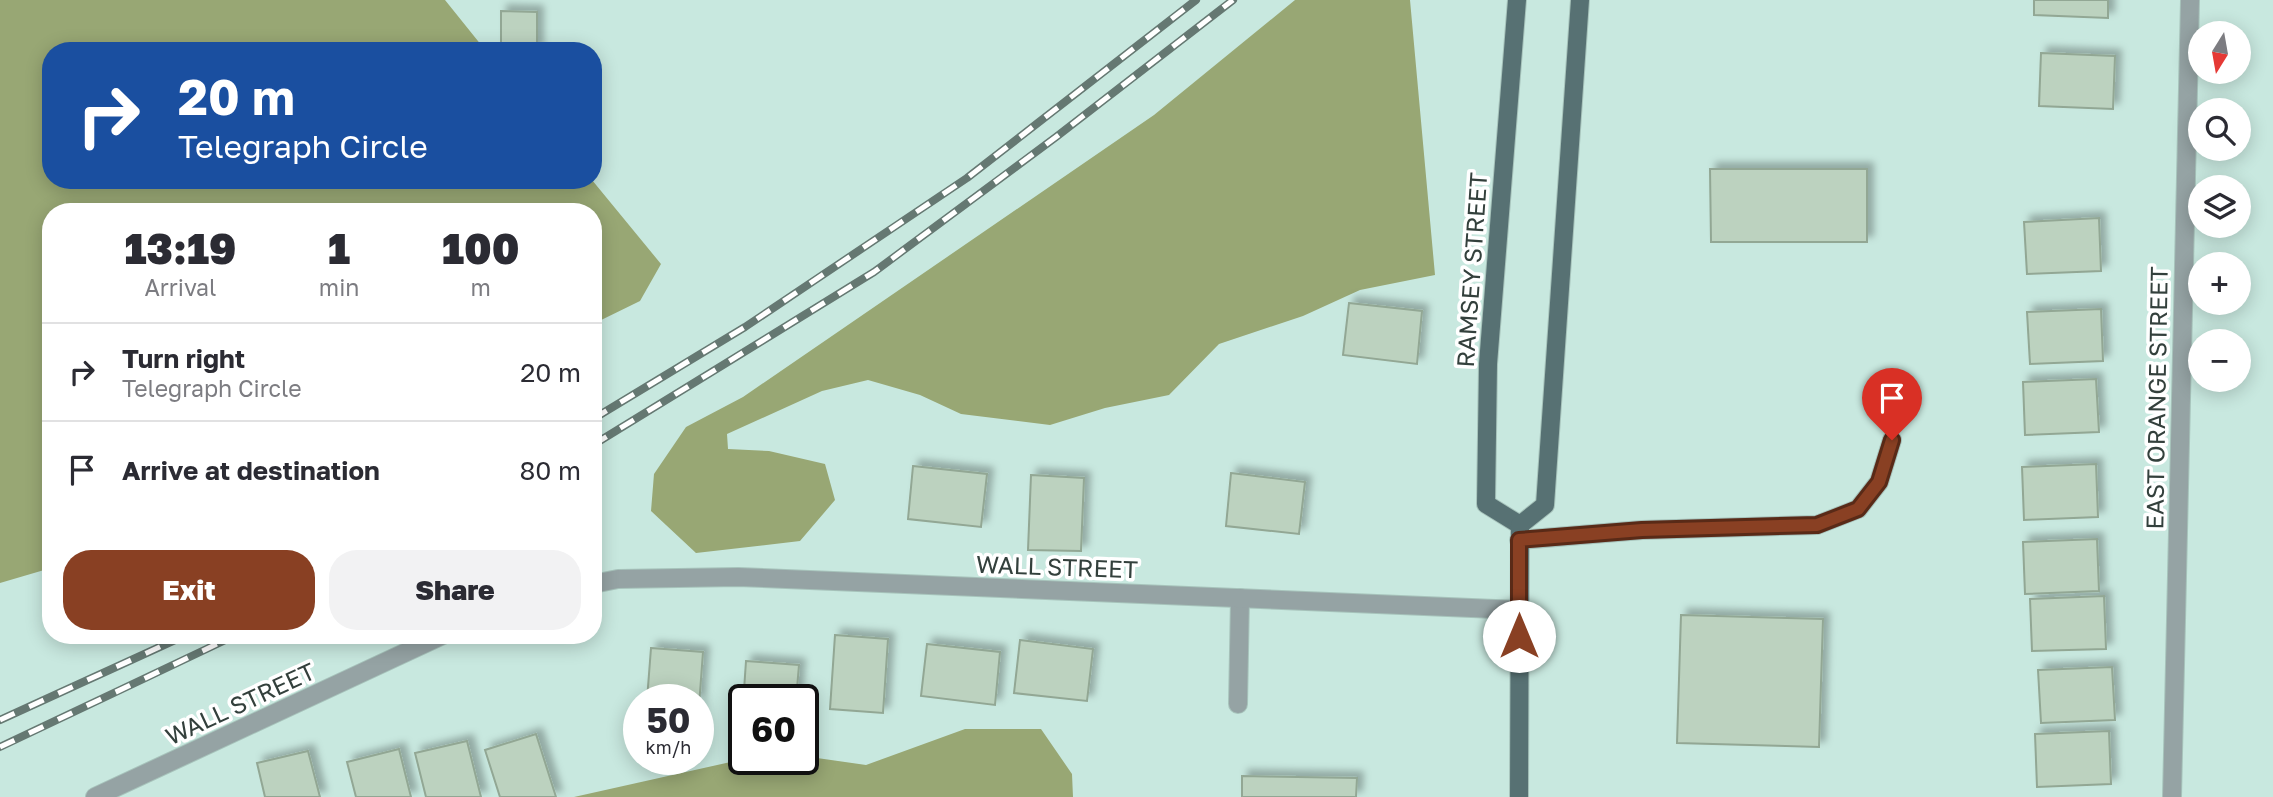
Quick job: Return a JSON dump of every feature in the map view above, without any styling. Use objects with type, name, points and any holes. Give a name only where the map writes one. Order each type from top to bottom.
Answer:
[{"type":"main road","name":"RAMSEY STREET","points":[[1517,0],[1488,363],[1486,504],[1520,532]]},
{"type":"main road","points":[[1519,797],[1520,532],[1545,505],[1580,0]]},
{"type":"street","name":"EAST ORANGE STREET","points":[[2172,797],[2190,0]]},
{"type":"street","points":[[1520,532],[1817,525],[1858,509],[1879,482],[1892,440]]},
{"type":"street","name":"WALL STREET","points":[[602,582],[618,579],[738,577],[1519,610]]},
{"type":"street","points":[[1238,704],[1240,598]]},
{"type":"street","name":"WALL STREET","points":[[95,797],[424,644]]},
{"type":"green space","points":[[0,0],[445,0],[479,42],[42,42],[42,189],[599,189],[661,264],[640,301],[602,320],[602,203],[42,203],[42,571],[0,583]]},
{"type":"green space","points":[[1295,0],[1410,0],[1435,275],[1360,290],[1303,316],[1219,344],[1169,395],[1105,408],[1050,425],[961,414],[920,395],[868,380],[822,391],[727,434],[728,449],[769,451],[825,464],[835,500],[800,541],[696,553],[651,511],[654,474],[686,427],[743,397],[1154,115]]},
{"type":"green space","points":[[965,729],[1041,729],[1072,774],[1073,797],[574,797],[672,775],[714,775],[714,766],[728,763],[728,775],[819,775],[819,758],[866,765]]},
{"type":"building","points":[[2034,0],[2108,0],[2108,18],[2034,15]]},
{"type":"building","points":[[501,11],[537,12],[537,42],[501,42]]},
{"type":"building","points":[[2041,53],[2115,56],[2113,109],[2039,106]]},
{"type":"building","points":[[1710,169],[1867,169],[1867,242],[1711,242]]},
{"type":"building","points":[[2099,218],[2101,271],[2027,274],[2024,222]]},
{"type":"building","points":[[1349,303],[1422,311],[1417,364],[1343,355]]},
{"type":"building","points":[[2101,309],[2103,361],[2030,364],[2027,312]]},
{"type":"building","points":[[2096,379],[2099,432],[2025,435],[2023,382]]},
{"type":"building","points":[[2096,464],[2098,517],[2024,520],[2022,467]]},
{"type":"building","points":[[913,466],[987,474],[981,527],[908,519]]},
{"type":"building","points":[[1231,473],[1305,482],[1299,534],[1226,526]]},
{"type":"building","points":[[1031,475],[1084,478],[1081,551],[1028,550]]},
{"type":"building","points":[[2097,539],[2099,591],[2025,594],[2023,542]]},
{"type":"building","points":[[2104,596],[2106,649],[2032,651],[2030,599]]},
{"type":"building","points":[[1681,615],[1823,619],[1819,747],[1677,743]]},
{"type":"building","points":[[835,635],[888,639],[883,713],[830,709]]},
{"type":"building","points":[[1020,640],[1093,649],[1087,701],[1014,693]]},
{"type":"building","points":[[927,644],[1000,652],[995,705],[921,696]]},
{"type":"building","points":[[651,648],[703,652],[701,684],[648,684]]},
{"type":"building","points":[[746,661],[799,665],[797,684],[744,684]]},
{"type":"building","points":[[2112,667],[2115,720],[2041,723],[2038,670]]},
{"type":"building","points":[[2109,731],[2111,784],[2037,787],[2035,734]]},
{"type":"building","points":[[536,734],[556,797],[500,797],[485,750]]},
{"type":"building","points":[[467,741],[481,797],[426,797],[415,753]]},
{"type":"building","points":[[399,749],[411,797],[356,797],[347,762]]},
{"type":"building","points":[[308,751],[320,797],[265,797],[257,763]]},
{"type":"building","points":[[1242,776],[1357,778],[1356,797],[1242,797]]},
{"type":"railway","points":[[602,414],[745,327],[967,178],[1196,0]]},
{"type":"railway","points":[[602,439],[874,272],[1056,137],[1233,0]]},
{"type":"railway","points":[[0,720],[166,644]]},
{"type":"railway","points":[[0,747],[217,644]]},
{"type":"route","points":[[1519,636],[1519,540],[1642,530],[1817,525],[1858,509],[1879,482],[1892,440]]}]
